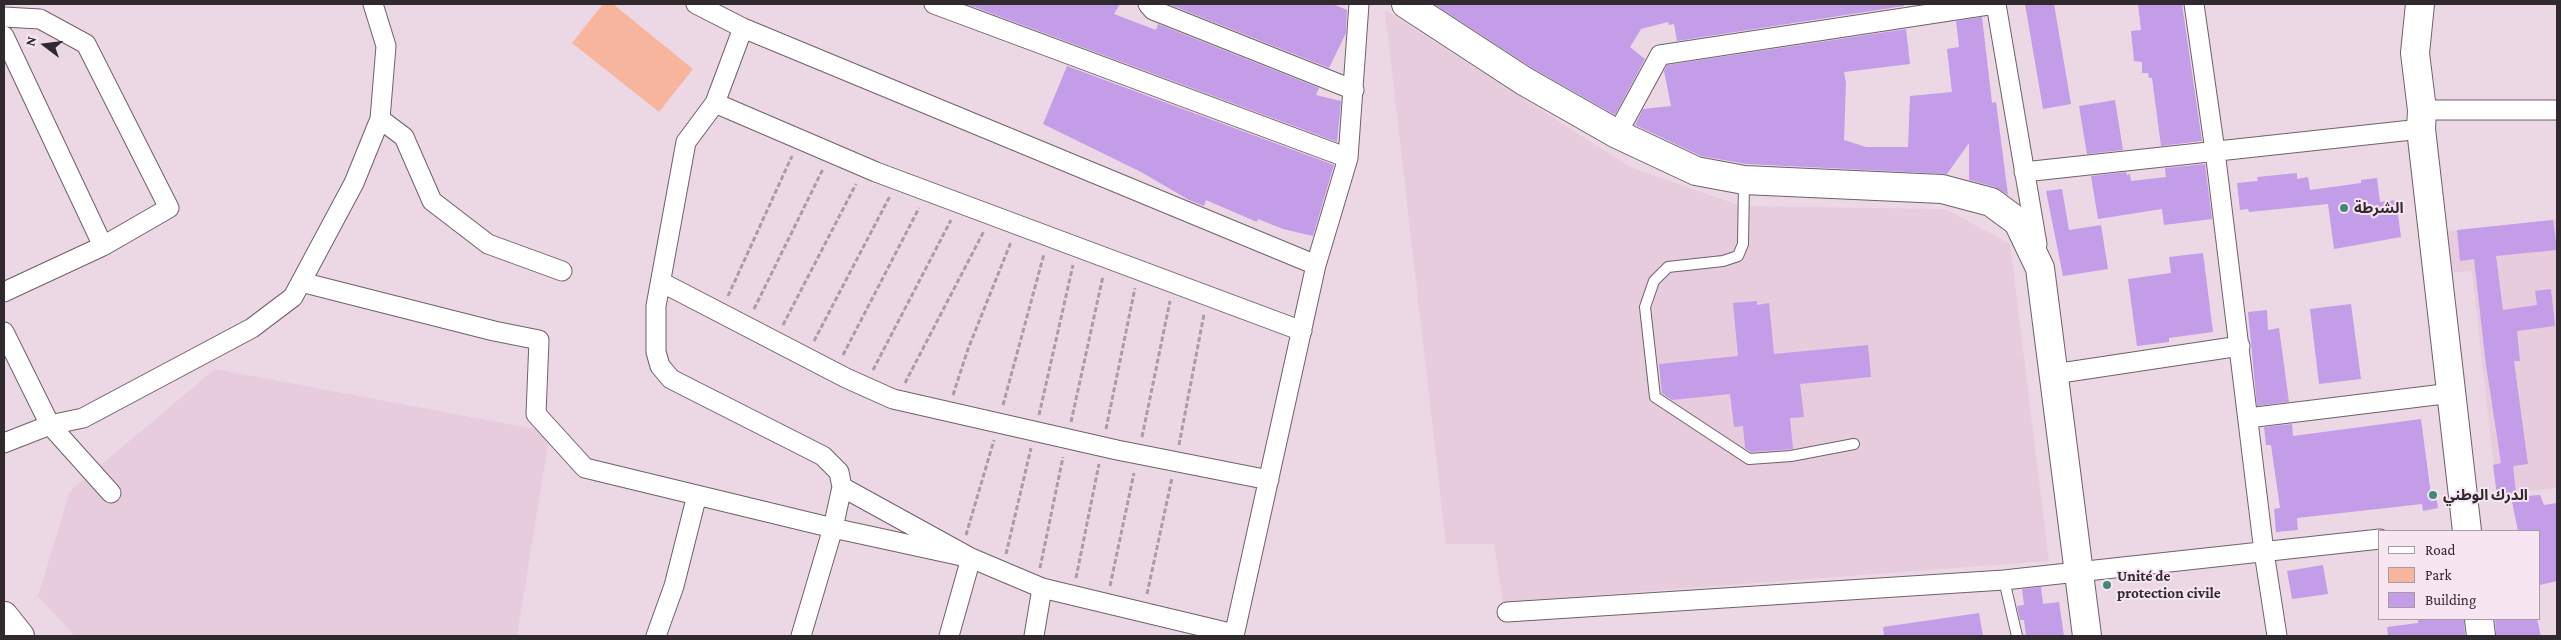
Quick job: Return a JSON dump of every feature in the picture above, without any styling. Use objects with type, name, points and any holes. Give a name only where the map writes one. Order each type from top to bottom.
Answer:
[{"type":"main road","points":[[1406,4],[1524,81],[1617,134],[1696,171],[1744,180],[1942,189],[1990,202],[2018,222],[2040,268],[2087,636]]},
{"type":"main road","points":[[2420,4],[2415,53],[2452,392],[2462,530]]},
{"type":"main road","points":[[4,616],[20,636]]},
{"type":"main road","points":[[2478,620],[2481,636]]},
{"type":"street","points":[[4,444],[50,425],[83,418],[252,328],[293,296],[354,183],[380,119],[386,46],[373,4]]},
{"type":"street","points":[[696,4],[743,28],[1316,265]]},
{"type":"street","points":[[934,4],[1348,158]]},
{"type":"street","points":[[1148,4],[1152,10],[1354,90]]},
{"type":"street","points":[[842,487],[966,556],[1039,587],[1234,635],[1316,265],[1348,158],[1360,4]]},
{"type":"street","points":[[1617,134],[1660,55],[1996,4],[2040,268]]},
{"type":"street","points":[[2194,4],[2215,150],[2264,552],[2277,636]]},
{"type":"street","points":[[4,17],[40,19],[86,44],[169,208],[103,246],[4,292]]},
{"type":"street","points":[[743,28],[715,103],[686,142],[656,306],[656,352],[660,366],[672,379],[823,456],[839,472],[842,487],[834,528],[802,636]]},
{"type":"street","points":[[4,36],[103,246]]},
{"type":"street","points":[[715,103],[898,181],[1302,331]]},
{"type":"street","points":[[2024,172],[2215,150],[2422,119],[2557,110]]},
{"type":"street","points":[[380,119],[404,137],[432,201],[488,244],[562,271]]},
{"type":"street","points":[[301,282],[494,331],[539,340],[536,414],[585,468],[834,528],[966,556]]},
{"type":"street","points":[[661,282],[834,372],[897,399],[1103,447],[1269,480]]},
{"type":"street","points":[[4,332],[50,425],[111,493]]},
{"type":"street","points":[[2054,374],[2240,346]]},
{"type":"street","points":[[2248,418],[2452,392]]},
{"type":"street","points":[[656,636],[674,586],[698,495]]},
{"type":"street","points":[[1507,612],[2079,574],[2378,539]]},
{"type":"street","points":[[949,636],[966,556]]},
{"type":"street","points":[[1034,636],[1039,587]]},
{"type":"lane","points":[[1744,180],[1743,244],[1738,256],[1723,261],[1668,267],[1654,281],[1645,307],[1655,398],[1750,459],[1791,456],[1854,444]]},
{"type":"lane","points":[[2004,580],[2017,636]]},
{"type":"path","points":[[721,312],[799,139]]},
{"type":"path","points":[[746,326],[831,153]]},
{"type":"path","points":[[775,341],[865,168]]},
{"type":"path","points":[[805,356],[898,181]]},
{"type":"path","points":[[834,372],[927,191]]},
{"type":"path","points":[[864,386],[960,204]]},
{"type":"path","points":[[897,399],[992,216]]},
{"type":"path","points":[[947,412],[968,348],[1017,225]]},
{"type":"path","points":[[966,556],[1012,363],[1049,237]]},
{"type":"path","points":[[1002,571],[1077,247]]},
{"type":"path","points":[[1039,587],[1067,439],[1107,259]]},
{"type":"path","points":[[1072,595],[1139,270]]},
{"type":"path","points":[[1107,604],[1174,283]]},
{"type":"path","points":[[1143,612],[1176,462],[1207,296]]},
{"type":"shaded area","points":[[1385,10],[1630,167],[1741,206],[1945,209],[2010,244],[2049,561],[1503,602],[1494,544],[1446,544]]},
{"type":"shaded area","points":[[2557,219],[2557,488],[2497,495],[2472,271],[2446,273],[2442,232]]},
{"type":"shaded area","points":[[215,369],[550,432],[517,636],[75,636],[38,596],[70,491]]},
{"type":"green space","points":[[603,4],[613,4],[693,69],[659,112],[572,43]]},
{"type":"building","points":[[966,4],[1120,4],[1114,14],[1156,30],[1158,24],[1319,88],[1316,95],[1341,101],[1337,142]]},
{"type":"building","points":[[1168,4],[1333,4],[1347,10],[1346,33],[1329,68]]},
{"type":"building","points":[[1434,4],[1904,4],[1904,6],[1677,41],[1674,24],[1669,25],[1668,22],[1641,29],[1630,47],[1645,59],[1615,115],[1532,68]]},
{"type":"building","points":[[2025,4],[2054,4],[2071,104],[2043,109]]},
{"type":"building","points":[[2138,4],[2182,4],[2202,141],[2161,146],[2152,78],[2149,78],[2148,73],[2142,73],[2142,62],[2134,61],[2131,31],[2141,30]]},
{"type":"building","points":[[1982,17],[1992,103],[1996,102],[2008,195],[1995,187],[1969,180],[1969,143],[1947,174],[1746,164],[1701,156],[1635,125],[1643,109],[1671,106],[1664,71],[1667,65],[1906,29],[1910,64],[1844,72],[1846,83],[1844,140],[1866,147],[1908,147],[1910,96],[1952,92],[1947,49],[1959,47],[1956,21]]},
{"type":"building","points":[[1067,66],[1334,165],[1313,236],[1283,229],[1258,219],[1257,222],[1206,200],[1204,206],[1189,200],[1141,172],[1043,124]]},
{"type":"building","points":[[2115,100],[2123,150],[2087,154],[2079,106]]},
{"type":"building","points":[[2205,164],[2212,219],[2164,225],[2162,209],[2098,219],[2091,176],[2126,172],[2127,175],[2130,174],[2131,181],[2166,177],[2165,168]]},
{"type":"building","points":[[2297,173],[2297,179],[2308,177],[2310,190],[2361,183],[2361,180],[2377,178],[2380,202],[2396,200],[2401,237],[2334,249],[2328,204],[2249,212],[2248,209],[2240,210],[2237,183],[2258,181],[2257,177]]},
{"type":"building","points":[[2062,189],[2069,230],[2101,225],[2108,269],[2063,276],[2046,191]]},
{"type":"building","points":[[2553,220],[2557,250],[2496,256],[2503,310],[2537,305],[2535,291],[2551,289],[2555,326],[2517,331],[2520,361],[2514,361],[2528,464],[2513,466],[2516,493],[2497,495],[2493,465],[2501,463],[2486,365],[2474,259],[2460,261],[2457,230]]},
{"type":"building","points":[[2203,253],[2213,332],[2169,338],[2169,342],[2137,346],[2128,279],[2171,273],[2169,257]]},
{"type":"building","points":[[1757,301],[1757,305],[1769,303],[1774,354],[1868,345],[1871,377],[1800,384],[1804,417],[1790,418],[1793,449],[1751,452],[1745,448],[1743,426],[1734,427],[1730,394],[1672,400],[1662,393],[1659,364],[1738,356],[1733,303]]},
{"type":"building","points":[[2351,304],[2361,379],[2319,384],[2310,309]]},
{"type":"building","points":[[2267,310],[2268,330],[2279,328],[2289,402],[2257,406],[2248,312]]},
{"type":"building","points":[[2421,419],[2431,495],[2436,494],[2438,508],[2423,511],[2422,504],[2297,518],[2298,530],[2276,532],[2274,509],[2280,508],[2271,445],[2266,445],[2264,427],[2292,424],[2293,436]]},
{"type":"building","points":[[2540,495],[2544,505],[2557,503],[2557,581],[2541,585],[2541,530],[2518,530],[2511,497]]},
{"type":"building","points":[[2323,565],[2328,594],[2292,599],[2287,571]]},
{"type":"building","points":[[2041,587],[2043,604],[2059,602],[2064,636],[2026,636],[2024,620],[2020,620],[2017,606],[2024,605],[2022,589]]},
{"type":"building","points":[[1979,613],[1983,636],[1884,636],[1883,627]]},
{"type":"building","points":[[2418,620],[2464,620],[2465,636],[2388,636],[2387,627],[2418,623]]},
{"type":"building","points":[[2495,620],[2537,620],[2541,636],[2496,636]]},
{"type":"place","name":"الشرطة","points":[[2344,208]]},
{"type":"place","name":"الدرك الوطني","points":[[2433,495]]},
{"type":"place","name":"Unité de protection civile","points":[[2107,585]]}]
